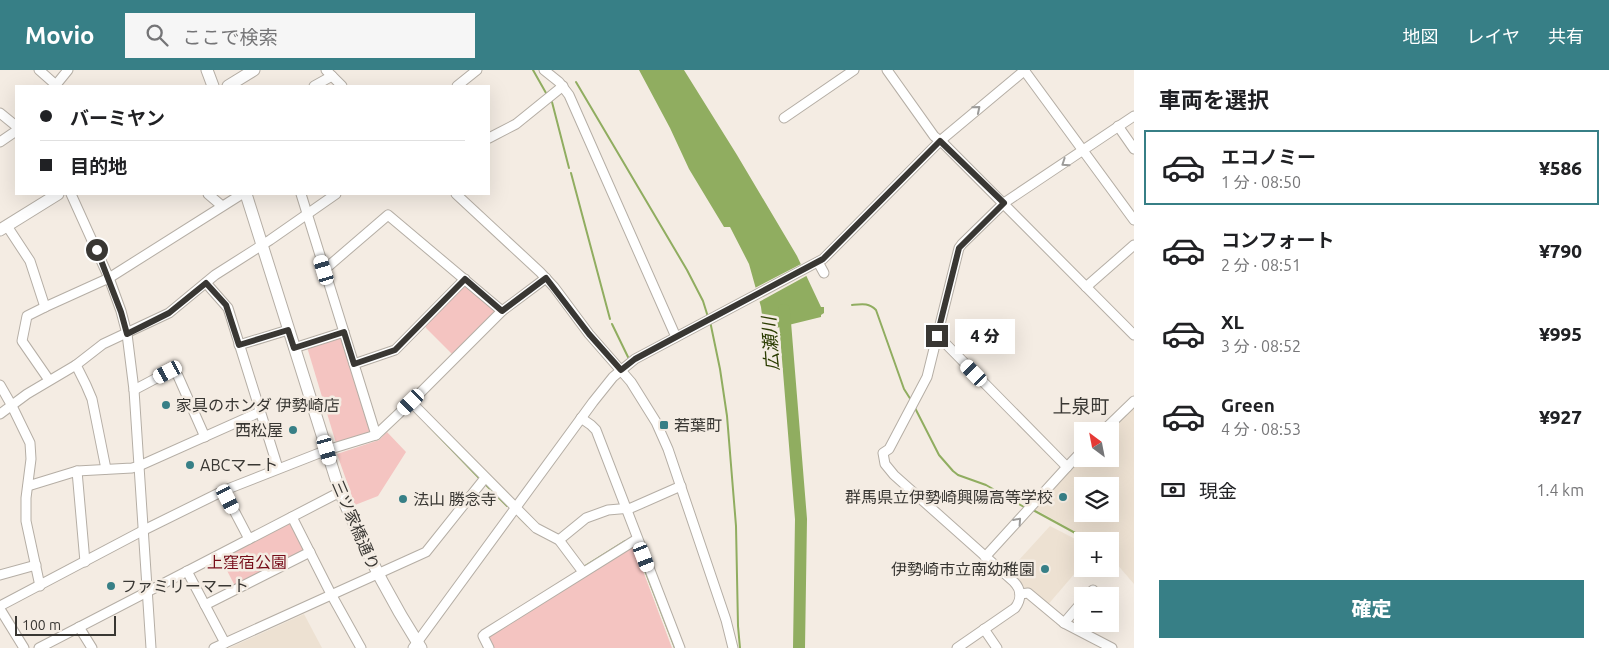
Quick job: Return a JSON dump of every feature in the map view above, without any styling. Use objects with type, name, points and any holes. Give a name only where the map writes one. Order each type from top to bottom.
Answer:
[{"type":"main road","points":[[207,70],[213,85]]},
{"type":"main road","points":[[230,85],[254,70]]},
{"type":"main road","points":[[4,228],[56,195]]},
{"type":"main road","name":"三ツ家橋通り","points":[[246,195],[340,492],[377,574],[417,646]]},
{"type":"street","points":[[38,70],[54,85]]},
{"type":"street","points":[[56,85],[68,70]]},
{"type":"street","points":[[458,85],[478,70]]},
{"type":"street","points":[[544,70],[563,86],[576,110],[676,337]]},
{"type":"street","points":[[784,118],[854,70]]},
{"type":"street","points":[[888,70],[934,136],[1004,203],[1134,334]]},
{"type":"street","points":[[417,646],[515,507],[606,384],[635,359],[816,263],[827,255],[940,141],[1024,70],[1134,220]]},
{"type":"street","points":[[315,85],[328,73],[341,85]]},
{"type":"street","points":[[490,137],[516,124],[563,86]]},
{"type":"street","points":[[0,113],[15,125]]},
{"type":"street","points":[[957,648],[1015,608],[1020,600],[1017,586],[894,475],[884,461],[883,453],[889,449],[927,377],[959,248],[1004,203],[1134,116]]},
{"type":"street","points":[[1118,126],[1134,149]]},
{"type":"street","points":[[0,142],[15,132]]},
{"type":"street","points":[[71,195],[109,278],[127,334],[134,390],[151,648]]},
{"type":"street","points":[[209,195],[222,206]]},
{"type":"street","points":[[49,380],[22,341],[27,316],[109,278],[240,195]]},
{"type":"street","points":[[301,195],[376,436]]},
{"type":"street","points":[[0,414],[27,394],[76,365],[103,344],[169,313],[215,275],[335,195]]},
{"type":"street","points":[[457,195],[546,278],[641,396],[662,433],[682,486],[726,620],[733,648]]},
{"type":"street","points":[[324,270],[388,215],[502,311]]},
{"type":"street","points":[[4,228],[30,261],[46,307]]},
{"type":"street","points":[[1086,287],[1134,244]]},
{"type":"street","points":[[816,263],[824,273]]},
{"type":"street","points":[[24,648],[0,608],[144,530],[225,490],[327,450],[376,436],[502,311],[546,278]]},
{"type":"street","points":[[354,364],[395,350],[465,279]]},
{"type":"street","points":[[206,283],[226,305],[278,468]]},
{"type":"street","points":[[239,345],[288,330]]},
{"type":"street","points":[[294,348],[344,332]]},
{"type":"street","points":[[937,336],[1067,467]]},
{"type":"street","points":[[76,365],[92,399],[106,470]]},
{"type":"street","points":[[134,390],[168,372],[174,371],[206,437]]},
{"type":"street","points":[[0,385],[30,443],[31,459],[26,498],[26,521],[40,586]]},
{"type":"street","points":[[1112,422],[1134,401]]},
{"type":"street","points":[[411,402],[536,528],[559,540],[583,572]]},
{"type":"street","points":[[28,486],[77,471],[139,466],[260,412]]},
{"type":"street","points":[[581,418],[596,430],[680,648]]},
{"type":"street","points":[[986,557],[1074,460]]},
{"type":"street","points":[[77,471],[85,562]]},
{"type":"street","points":[[214,648],[426,552],[485,478]]},
{"type":"street","points":[[559,540],[586,518],[608,510],[631,508],[682,486]]},
{"type":"street","points":[[225,490],[249,539]]},
{"type":"street","points":[[39,648],[340,492]]},
{"type":"street","points":[[292,517],[361,648]]},
{"type":"street","points":[[489,648],[483,636],[484,634],[637,539]]},
{"type":"street","points":[[205,605],[310,552]]},
{"type":"street","points":[[0,575],[36,565]]},
{"type":"street","points":[[187,571],[225,643]]},
{"type":"street","points":[[1020,594],[1028,593],[1064,623],[1112,648]]},
{"type":"street","points":[[1064,623],[1074,611]]},
{"type":"street","points":[[79,626],[92,648]]},
{"type":"street","points":[[984,629],[996,648]]},
{"type":"shaded area","points":[[639,70],[684,70],[797,256],[821,307],[824,307],[824,313],[821,317],[764,331],[761,307],[749,264],[730,227],[724,227],[689,169],[670,128]]},
{"type":"shaded area","name":"群馬県立伊勢崎興陽高等学校","points":[[1134,405],[1134,584],[1119,566],[1119,532],[1076,532],[1033,508],[1074,464],[1074,468],[1119,468],[1119,422],[1116,422]]},
{"type":"shaded area","name":"伊勢崎市立南幼稚園","points":[[1050,526],[1074,538],[1074,574],[1046,607],[1007,573]]},
{"type":"shaded area","points":[[304,614],[322,648],[229,648]]},
{"type":"green space","points":[[464,285],[468,285],[496,308],[496,312],[452,354],[425,325]]},
{"type":"green space","points":[[342,337],[373,432],[336,443],[307,347]]},
{"type":"green space","points":[[387,432],[406,452],[378,496],[355,505],[337,454],[379,440]]},
{"type":"green space","name":"上窪宿公園","points":[[288,523],[292,524],[305,547],[303,551],[235,586],[220,557]]},
{"type":"green space","points":[[632,546],[672,648],[493,648],[487,639],[488,636]]},
{"type":"pier","points":[[803,263],[808,275],[757,303],[753,289]]},
{"type":"waterway","points":[[533,70],[546,93]]},
{"type":"waterway","points":[[576,82],[687,270],[703,301],[708,317]]},
{"type":"waterway","points":[[552,102],[569,168]]},
{"type":"waterway","points":[[571,173],[610,319]]},
{"type":"waterway","points":[[852,305],[866,304],[876,310],[904,389],[911,400]]},
{"type":"waterway","name":"広瀬川","points":[[784,310],[801,519],[799,648]]},
{"type":"waterway","points":[[710,321],[727,416],[736,526],[740,648]]},
{"type":"waterway","points":[[612,324],[628,357]]},
{"type":"waterway","points":[[914,406],[939,455],[953,471],[958,475],[986,485],[1024,507]]},
{"type":"waterway","points":[[428,425],[480,479]]},
{"type":"waterway","points":[[485,484],[507,506]]},
{"type":"waterway","points":[[1033,510],[1074,532]]},
{"type":"waterway","points":[[519,517],[528,526]]},
{"type":"waterway","points":[[585,566],[625,541]]},
{"type":"waterway","points":[[636,547],[675,648]]},
{"type":"place","name":"家具のホンダ 伊勢崎店","points":[[166,405]]},
{"type":"place","name":"若葉町","points":[[664,425]]},
{"type":"place","name":"西松屋","points":[[293,430]]},
{"type":"place","name":"ABCマート","points":[[190,465]]},
{"type":"place","name":"群馬県立伊勢崎興陽高等学校","points":[[1063,497]]},
{"type":"place","name":"法山 勝念寺","points":[[403,499]]},
{"type":"place","name":"伊勢崎市立南幼稚園","points":[[1045,569]]},
{"type":"place","name":"ファミリーマート","points":[[111,586]]},
{"type":"district","name":"上泉町","points":[[1081,406]]},
{"type":"route","points":[[97,250],[109,278],[127,334],[169,313],[206,283],[228,308],[239,345],[288,330],[294,348],[344,332],[354,364],[395,350],[465,279],[502,311],[546,278],[589,334],[621,370],[635,359],[823,259],[940,141],[1004,203],[959,248],[937,336]]}]
